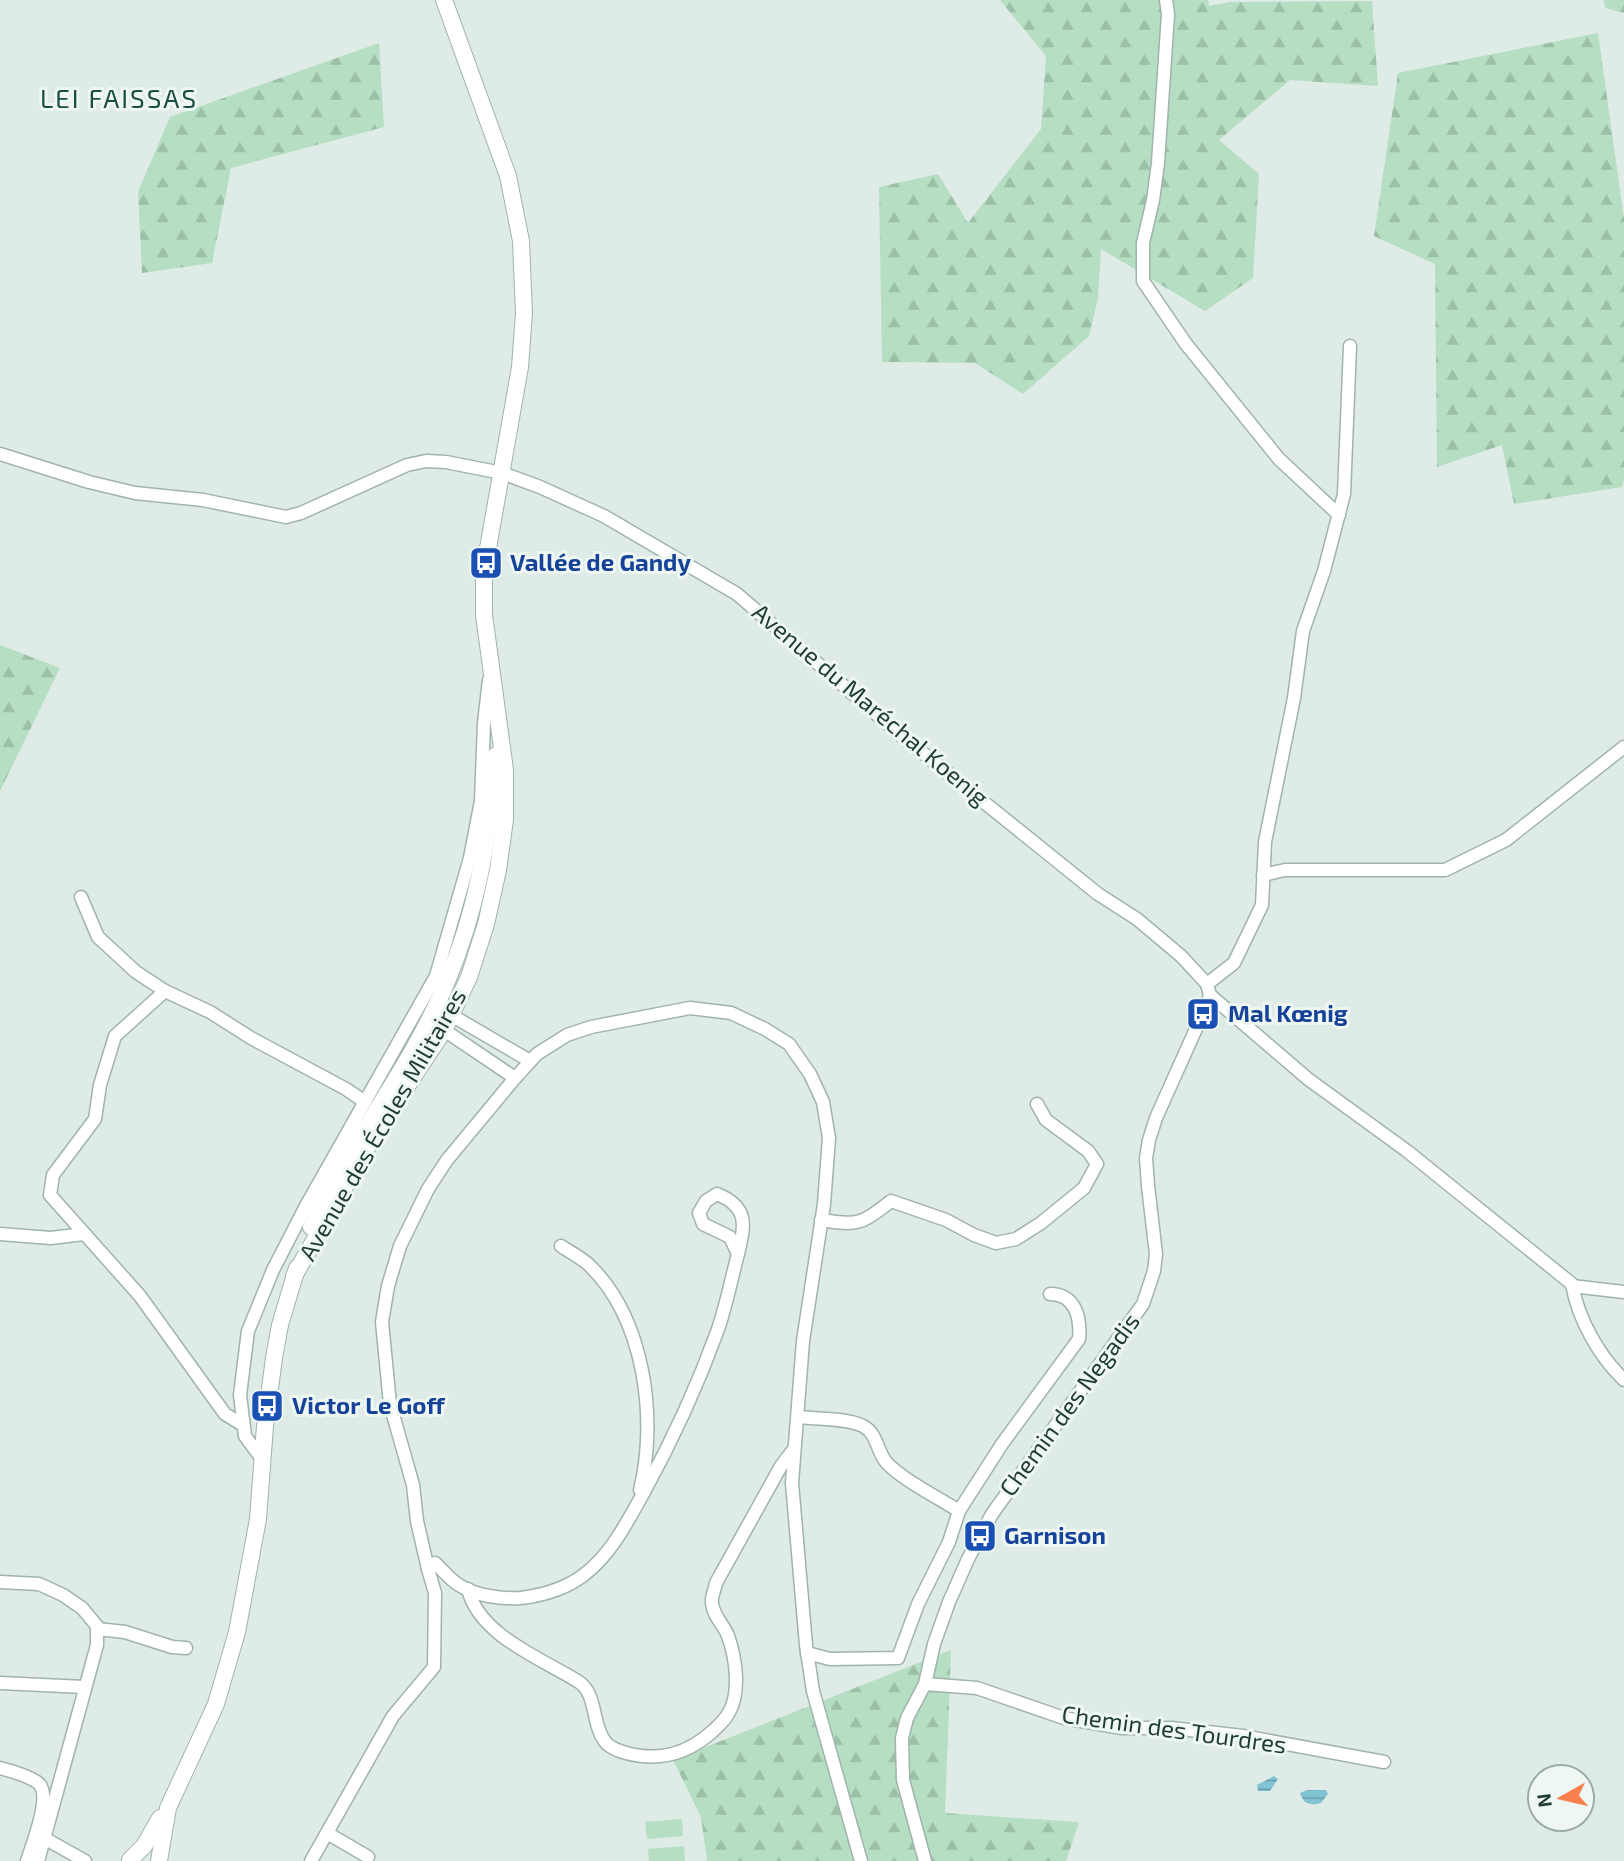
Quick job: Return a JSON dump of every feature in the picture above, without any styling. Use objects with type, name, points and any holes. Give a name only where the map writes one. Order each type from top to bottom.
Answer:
[{"type":"street","name":"Avenue des Écoles Militaires","points":[[294,1276],[369,1144],[447,1022],[469,977],[486,924],[505,820],[505,783],[485,615],[484,572],[520,367],[524,313],[521,241],[508,176],[444,0]]},
{"type":"street","points":[[1167,0],[1158,163],[1143,243],[1143,281],[1186,345],[1279,459],[1339,515]]},
{"type":"street","points":[[1209,990],[1234,963],[1262,905],[1265,842],[1294,698],[1303,631],[1324,571],[1344,494],[1350,346]]},
{"type":"street","name":"Avenue du Maréchal Koenig","points":[[0,454],[89,482],[135,493],[215,502],[286,517],[301,513],[407,465],[426,461],[446,463],[502,472],[604,516],[737,594],[903,737],[1098,894],[1137,919],[1181,956],[1209,990],[1308,1079],[1369,1122],[1475,1204],[1572,1286]]},
{"type":"street","points":[[262,1459],[245,1436],[243,1426],[240,1395],[248,1331],[273,1270],[306,1206],[436,976],[470,858],[481,801],[484,723],[491,664]]},
{"type":"street","name":"Avenue des Écoles Militaires","points":[[132,1861],[168,1808],[216,1704],[237,1633],[258,1519],[274,1358],[305,1239],[327,1193],[432,1011],[448,980],[467,927],[488,829],[498,725]]},
{"type":"street","points":[[1263,875],[1284,870],[1445,870],[1506,840],[1624,747]]},
{"type":"street","points":[[80,897],[97,937],[136,972],[165,991],[209,1012],[251,1038],[346,1088],[365,1102]]},
{"type":"street","name":"Chemin des Negadis","points":[[925,1861],[907,1800],[901,1759],[907,1718],[925,1684],[934,1644],[949,1602],[992,1514],[1143,1304],[1154,1271],[1156,1254],[1146,1158],[1149,1140],[1209,990]]},
{"type":"street","points":[[165,991],[115,1036],[100,1085],[95,1119],[53,1175],[50,1195],[139,1296],[225,1414],[243,1426]]},
{"type":"street","points":[[311,1861],[393,1716],[433,1667],[435,1593],[417,1521],[413,1485],[390,1404],[382,1322],[388,1286],[400,1246],[428,1189],[453,1153],[537,1054],[568,1035],[591,1027],[690,1008],[731,1013],[765,1028],[789,1044],[810,1074],[823,1102],[829,1138],[828,1169],[803,1342],[792,1483],[807,1653],[813,1691],[861,1861]]},
{"type":"street","points":[[432,1011],[514,1078]]},
{"type":"street","points":[[447,1022],[530,1061]]},
{"type":"street","points":[[821,1220],[848,1224],[865,1221],[891,1201],[946,1220],[996,1243],[1016,1239],[1041,1223],[1084,1188],[1097,1164],[1088,1151],[1046,1120],[1037,1104]]},
{"type":"street","points":[[428,1569],[435,1563],[459,1585],[477,1594],[510,1599],[540,1596],[556,1591],[583,1576],[599,1562],[620,1535],[636,1507],[692,1396],[718,1330],[738,1254],[744,1227],[742,1212],[731,1200],[717,1194],[706,1201],[699,1213],[703,1224],[730,1237],[738,1254]]},
{"type":"street","points":[[0,1234],[51,1238],[84,1234]]},
{"type":"street","points":[[561,1246],[587,1263],[602,1279],[620,1308],[637,1347],[647,1410],[647,1440],[636,1507]]},
{"type":"street","points":[[1624,1292],[1572,1286],[1578,1312],[1610,1365],[1624,1380]]},
{"type":"street","points":[[807,1653],[830,1659],[898,1658],[918,1604],[949,1542],[959,1511],[1002,1444],[1079,1339],[1081,1324],[1075,1305],[1058,1294],[1050,1294]]},
{"type":"street","points":[[798,1417],[855,1422],[867,1427],[885,1461],[900,1474],[959,1511]]},
{"type":"street","points":[[468,1589],[475,1608],[512,1643],[540,1662],[582,1684],[590,1698],[604,1741],[618,1751],[647,1758],[667,1757],[691,1748],[707,1737],[729,1714],[734,1694],[735,1673],[728,1635],[711,1601],[716,1583],[781,1466],[794,1449]]},
{"type":"street","points":[[0,1582],[39,1584],[63,1595],[82,1608],[97,1629],[97,1645],[38,1861]]},
{"type":"street","points":[[97,1629],[125,1632],[172,1647],[186,1648]]},
{"type":"street","points":[[0,1683],[84,1687]]},
{"type":"street","name":"Chemin des Tourdres","points":[[925,1684],[977,1688],[1064,1718],[1122,1728],[1171,1728],[1243,1736],[1384,1762]]},
{"type":"street","points":[[0,1768],[38,1783],[44,1791],[44,1803],[27,1861]]},
{"type":"street","name":"Avenue des Écoles Militaires","points":[[159,1861],[168,1808]]},
{"type":"street","points":[[327,1833],[368,1857]]},
{"type":"street","points":[[44,1838],[85,1861]]},
{"type":"green space","points":[[1000,0],[1208,0],[1209,6],[1230,2],[1372,1],[1378,86],[1290,80],[1219,140],[1259,174],[1253,278],[1205,311],[1101,249],[1098,298],[1089,336],[1023,394],[975,363],[882,362],[879,187],[938,174],[968,223],[1041,129],[1046,56]]},
{"type":"green space","points":[[1604,0],[1624,0],[1624,13],[1605,8]]},
{"type":"green space","points":[[1598,33],[1624,219],[1624,479],[1622,487],[1514,504],[1502,445],[1437,467],[1435,264],[1374,236],[1398,73]]},
{"type":"green space","points":[[379,43],[384,127],[231,168],[212,263],[142,273],[138,192],[170,117]]},
{"type":"green space","points":[[0,645],[60,668],[0,791]]},
{"type":"green space","points":[[951,1650],[945,1813],[1079,1822],[1066,1861],[707,1861],[701,1817],[673,1760]]},
{"type":"green space","points":[[682,1819],[683,1836],[647,1839],[645,1822]]},
{"type":"green space","points":[[684,1846],[685,1861],[649,1861],[648,1849]]},
{"type":"water","points":[[1274,1776],[1278,1779],[1270,1791],[1258,1791],[1257,1785]]},
{"type":"water","points":[[1307,1790],[1326,1790],[1328,1794],[1321,1803],[1310,1804],[1303,1800],[1300,1793]]},
{"type":"place","name":"Vallée de Gandy","points":[[486,563]]},
{"type":"place","name":"Mal Kœnig","points":[[1203,1014]]},
{"type":"place","name":"Victor Le Goff","points":[[267,1406]]},
{"type":"place","name":"Garnison","points":[[980,1536]]},
{"type":"district","name":"LEI FAISSAS","points":[[119,99]]}]
